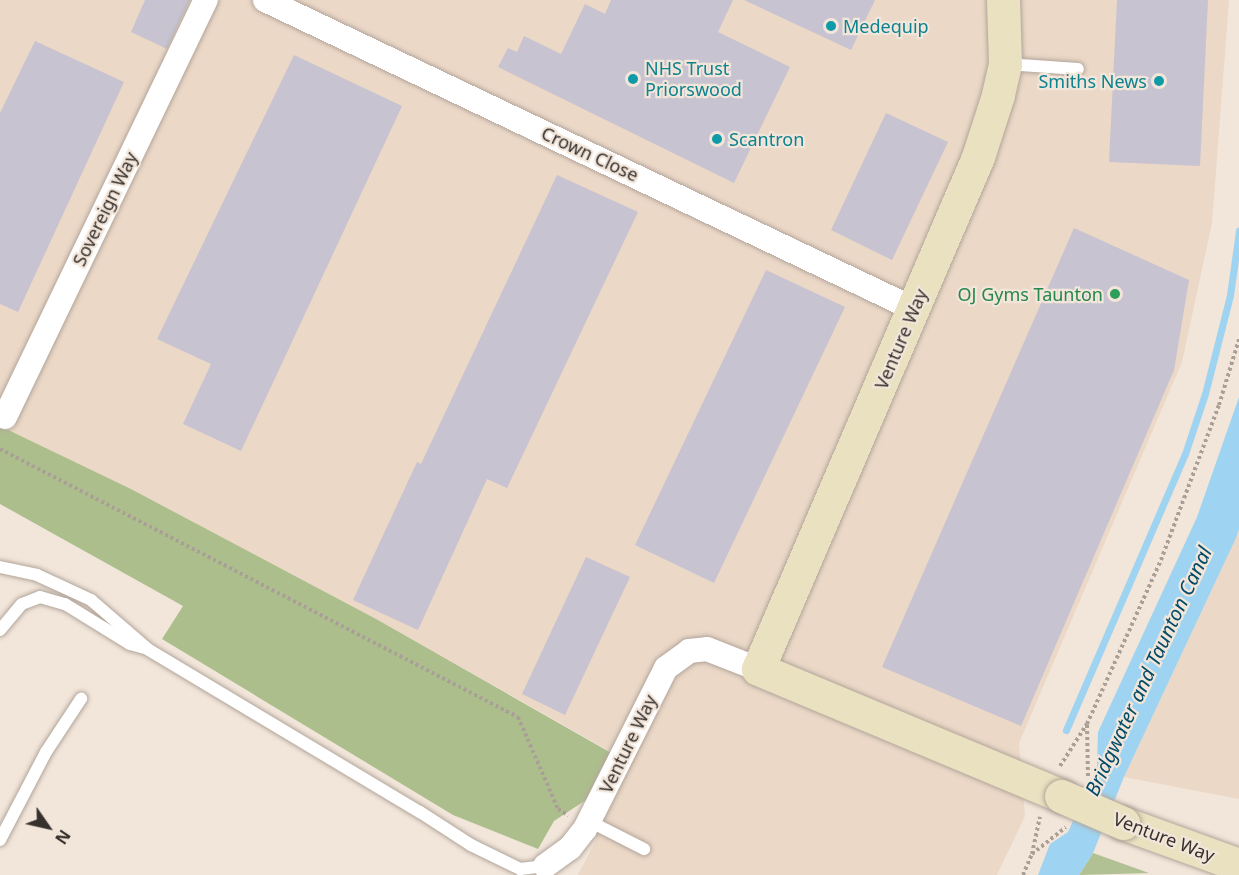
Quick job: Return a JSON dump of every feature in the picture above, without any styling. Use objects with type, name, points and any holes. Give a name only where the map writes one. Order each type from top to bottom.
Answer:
[{"type":"street","name":"Sovereign Way","points":[[5,417],[206,0]]},
{"type":"street","name":"Crown Close","points":[[265,0],[914,309]]},
{"type":"street","name":"Venture Way","points":[[758,669],[978,157],[998,95],[1005,64],[1003,0]]},
{"type":"street","name":"Venture Way","points":[[545,870],[570,848],[587,825],[666,668],[689,651],[707,649],[1123,823],[1239,865]]},
{"type":"lane","points":[[1005,64],[1078,69]]},
{"type":"lane","points":[[0,567],[37,575],[91,600],[149,650],[420,812],[471,845],[520,869],[545,870]]},
{"type":"lane","points":[[0,630],[22,604],[40,597],[65,604],[130,644],[149,650]]},
{"type":"lane","points":[[0,840],[46,752],[81,699]]},
{"type":"lane","points":[[587,825],[644,849]]},
{"type":"path","points":[[1032,854],[1053,793],[1087,724],[1161,560],[1219,405],[1239,339]]},
{"type":"path","points":[[0,449],[518,717],[558,809],[587,825]]},
{"type":"shaded area","points":[[0,0],[1229,0],[1212,223],[1182,362],[1019,743],[1025,816],[997,875],[578,875],[597,838],[572,826],[613,753],[378,620],[131,489],[0,426]]},
{"type":"shaded area","points":[[1239,529],[1239,799],[1124,777],[1236,538]]},
{"type":"green space","points":[[0,426],[131,489],[378,620],[613,754],[589,798],[554,821],[538,849],[453,815],[162,639],[183,606],[0,504]]},
{"type":"green space","points":[[1093,853],[1149,873],[1079,875]]},
{"type":"water","name":"Bridgwater and Taunton Canal","points":[[1239,397],[1239,529],[1236,538],[1124,777],[1093,853],[1079,875],[1038,875],[1050,844],[1068,832],[1097,767],[1098,732],[1197,517]]},
{"type":"building","points":[[145,0],[190,0],[167,49],[131,32]]},
{"type":"building","points":[[611,0],[733,0],[718,32],[790,67],[734,183],[498,67],[508,48],[517,52],[524,36],[561,54],[585,4],[605,14]]},
{"type":"building","name":"Medequip","points":[[744,0],[875,0],[851,50]]},
{"type":"building","name":"Smiths News","points":[[1117,0],[1208,0],[1200,166],[1109,162]]},
{"type":"building","points":[[35,41],[124,82],[18,312],[0,304],[0,113]]},
{"type":"building","points":[[294,55],[402,106],[241,451],[183,424],[211,364],[157,339]]},
{"type":"building","points":[[886,113],[948,142],[892,260],[831,230]]},
{"type":"building","points":[[557,175],[638,212],[507,488],[487,479],[418,630],[353,600],[417,462],[421,464]]},
{"type":"building","points":[[1074,228],[1189,280],[1174,370],[1021,726],[882,667]]},
{"type":"building","points":[[766,270],[845,307],[714,583],[635,545]]},
{"type":"building","points":[[586,557],[630,577],[565,715],[522,694]]},
{"type":"waterway","points":[[1066,730],[1185,454],[1205,394],[1230,295],[1239,231]]},
{"type":"place","name":"Medequip","points":[[831,26]]},
{"type":"place","name":"NHS Trust Priorswood","points":[[633,79]]},
{"type":"place","name":"Smiths News","points":[[1159,81]]},
{"type":"place","name":"Scantron","points":[[717,139]]},
{"type":"place","name":"OJ Gyms Taunton","points":[[1115,294]]}]
